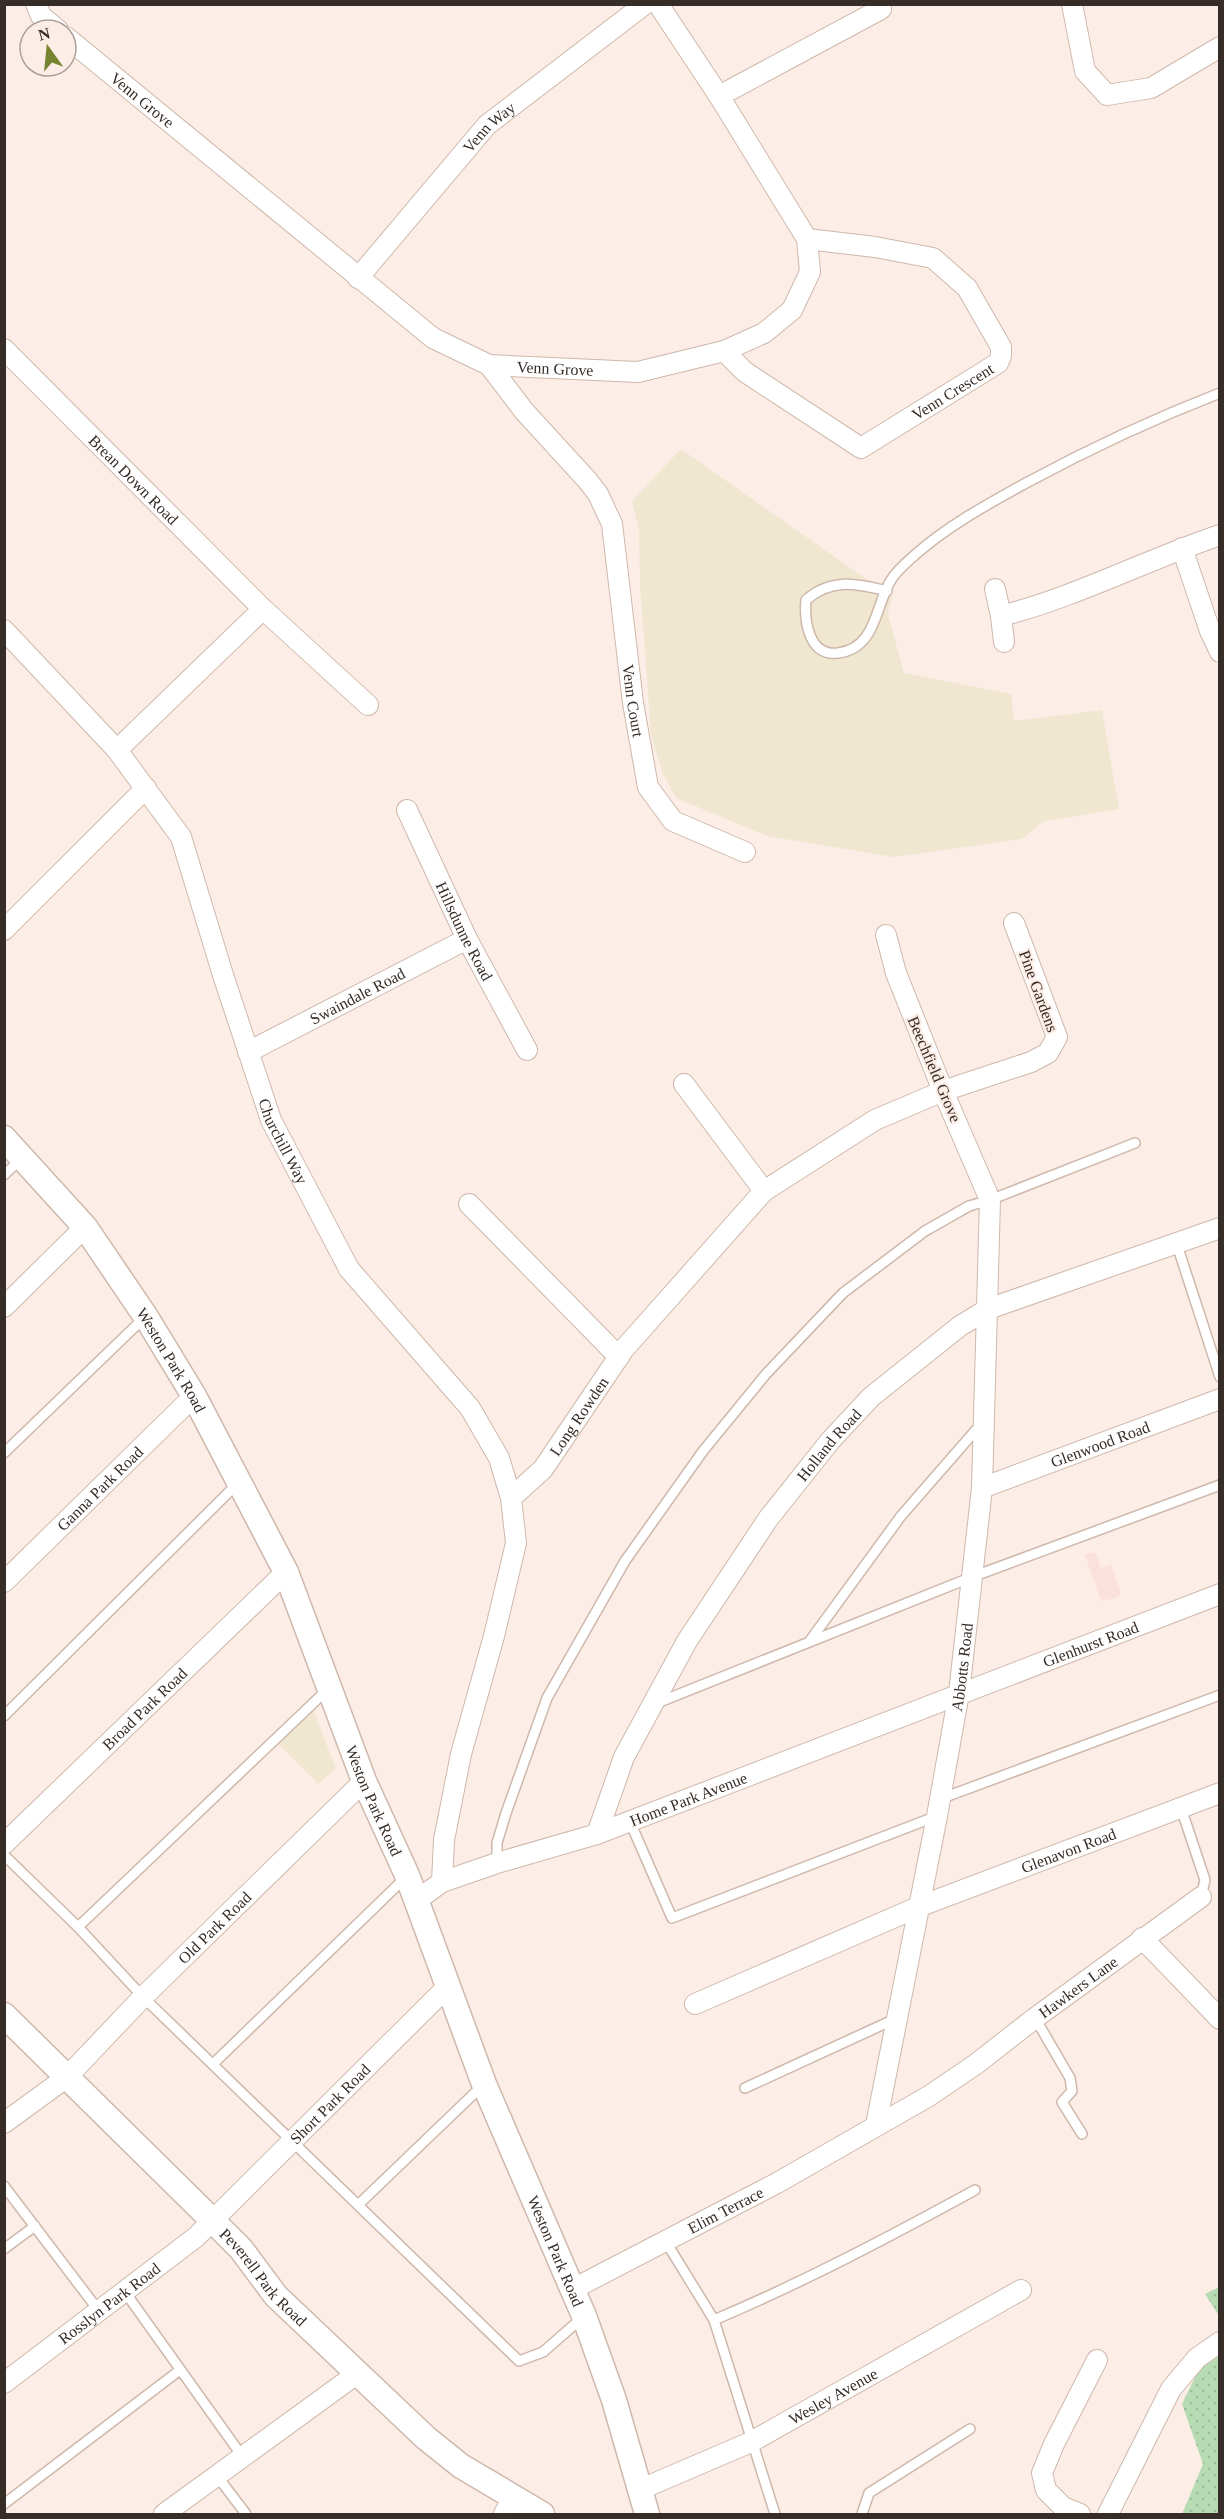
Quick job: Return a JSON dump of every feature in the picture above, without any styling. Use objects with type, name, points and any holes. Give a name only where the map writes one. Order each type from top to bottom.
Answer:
[{"type":"street","points":[[36,4],[43,18]]},
{"type":"street","name":"Venn Way","points":[[358,278],[487,125],[645,4]]},
{"type":"street","name":"Venn Grove","points":[[78,47],[433,338],[489,365],[638,372],[724,351],[764,333],[792,310],[810,272],[807,240],[719,96],[658,4]]},
{"type":"street","points":[[1072,4],[1085,71],[1107,94],[1151,88],[1220,47]]},
{"type":"street","points":[[719,96],[881,9]]},
{"type":"street","name":"Venn Crescent","points":[[724,351],[745,372],[861,448],[998,363],[1002,356],[1001,347],[967,288],[933,258],[875,247],[807,240]]},
{"type":"street","name":"Brean Down Road","points":[[4,349],[263,609],[368,705]]},
{"type":"street","name":"Venn Court","points":[[489,365],[524,411],[598,494],[612,524],[633,703],[648,787],[673,821],[746,852]]},
{"type":"street","points":[[1001,616],[1041,606],[1182,548],[1220,535]]},
{"type":"street","points":[[1182,548],[1210,631],[1220,652]]},
{"type":"street","points":[[995,589],[1004,642]]},
{"type":"street","points":[[117,750],[263,609]]},
{"type":"street","name":"Churchill Way","points":[[4,630],[117,750],[181,837],[248,1052],[272,1120],[349,1269],[470,1407],[499,1458],[511,1498]]},
{"type":"street","points":[[7,922],[146,788]]},
{"type":"street","name":"Hillsdunne Road","points":[[407,810],[467,939],[527,1050]]},
{"type":"street","name":"Pine Gardens","points":[[943,1091],[1036,1059],[1048,1053],[1057,1037],[1014,923]]},
{"type":"street","name":"Beechfield Grove","points":[[886,935],[896,973],[990,1200]]},
{"type":"street","name":"Swaindale Road","points":[[248,1052],[467,939]]},
{"type":"street","points":[[684,1084],[764,1191]]},
{"type":"street","name":"Long Rowden","points":[[511,1498],[543,1468],[619,1357],[764,1191],[875,1120],[943,1091]]},
{"type":"street","name":"Weston Park Road","points":[[4,1137],[24,1156],[85,1227],[146,1317],[194,1396],[286,1572],[364,1781],[417,1900],[484,2084],[584,2316],[614,2400],[647,2514]]},
{"type":"street","name":"Abbotts Road","points":[[876,2125],[939,1807],[959,1693],[982,1488],[990,1200]]},
{"type":"street","points":[[469,1204],[619,1357]]},
{"type":"street","points":[[4,1307],[85,1227]]},
{"type":"street","name":"Holland Road","points":[[597,1834],[624,1757],[687,1641],[768,1519],[830,1441],[871,1396],[960,1326],[988,1309],[1177,1245],[1220,1228]]},
{"type":"street","name":"Ganna Park Road","points":[[4,1582],[194,1396]]},
{"type":"street","name":"Glenwood Road","points":[[982,1488],[1220,1399]]},
{"type":"street","points":[[442,1882],[444,1840],[461,1754],[494,1636],[516,1543],[511,1498]]},
{"type":"street","name":"Broad Park Road","points":[[4,1844],[286,1572]]},
{"type":"street","name":"Glenhurst Road","points":[[959,1693],[1220,1594]]},
{"type":"street","name":"Home Park Avenue","points":[[417,1900],[442,1882],[630,1822],[959,1693]]},
{"type":"street","name":"Old Park Road","points":[[4,2123],[67,2077],[143,1997],[364,1781]]},
{"type":"street","name":"Glenavon Road","points":[[695,2004],[918,1907],[1220,1793]]},
{"type":"street","name":"Hawkers Lane","points":[[876,2125],[929,2096],[976,2064],[1142,1938],[1201,1897]]},
{"type":"street","points":[[1142,1938],[1220,2019]]},
{"type":"street","name":"Short Park Road","points":[[213,2221],[448,1986]]},
{"type":"street","name":"Peverell Park Road","points":[[4,2015],[241,2249],[276,2296],[426,2438],[508,2506],[542,2514]]},
{"type":"street","name":"Elim Terrace","points":[[571,2290],[777,2183],[876,2125]]},
{"type":"street","name":"Rosslyn Park Road","points":[[4,2383],[196,2237],[213,2221]]},
{"type":"street","name":"Wesley Avenue","points":[[639,2490],[751,2442],[1022,2290]]},
{"type":"street","points":[[1108,2514],[1171,2389],[1197,2358],[1220,2342]]},
{"type":"street","points":[[1080,2514],[1063,2507],[1046,2490],[1042,2473],[1054,2444],[1097,2360]]},
{"type":"street","points":[[164,2514],[358,2373]]},
{"type":"lane","points":[[886,591],[859,584],[838,584],[817,590],[806,600],[805,614],[808,631],[816,646],[826,652],[838,653],[856,647],[867,634],[879,613],[890,582],[899,569],[928,543],[980,508],[1077,455],[1169,413],[1220,393]]},
{"type":"lane","points":[[497,1863],[497,1843],[506,1813],[547,1698],[625,1561],[703,1451],[766,1374],[843,1293],[925,1231],[969,1206],[990,1200],[1135,1143]]},
{"type":"lane","points":[[4,1175],[24,1156]]},
{"type":"lane","points":[[1177,1245],[1220,1377]]},
{"type":"lane","points":[[4,1453],[146,1317]]},
{"type":"lane","points":[[809,1642],[901,1516],[984,1420]]},
{"type":"lane","points":[[4,1716],[238,1483]]},
{"type":"lane","points":[[653,1705],[972,1577],[1220,1485]]},
{"type":"lane","points":[[78,1927],[330,1687]]},
{"type":"lane","points":[[630,1822],[672,1918],[939,1807],[1220,1695]]},
{"type":"lane","name":"Hawkers Lane","points":[[1180,1808],[1205,1880],[1201,1897]]},
{"type":"lane","points":[[4,1855],[78,1927],[143,1997],[519,2361],[543,2352],[584,2316]]},
{"type":"lane","points":[[213,2064],[407,1875]]},
{"type":"lane","points":[[745,2088],[897,2018]]},
{"type":"lane","points":[[1035,2018],[1070,2078],[1072,2091],[1062,2102],[1082,2134]]},
{"type":"lane","points":[[358,2205],[484,2084]]},
{"type":"lane","points":[[4,2186],[99,2311]]},
{"type":"lane","points":[[714,2320],[872,2247],[975,2190]]},
{"type":"lane","points":[[4,2249],[35,2226]]},
{"type":"lane","points":[[666,2242],[714,2320],[775,2514]]},
{"type":"lane","points":[[125,2292],[242,2456]]},
{"type":"lane","points":[[4,2504],[180,2370]]},
{"type":"lane","points":[[862,2514],[869,2493],[970,2428]]},
{"type":"lane","points":[[216,2475],[246,2514]]},
{"type":"shaded area","points":[[681,449],[892,597],[888,614],[904,673],[1011,694],[1014,721],[1102,710],[1119,809],[1042,822],[1022,839],[894,857],[767,836],[676,798],[662,772],[651,734],[640,585],[639,531],[632,501]]},
{"type":"shaded area","points":[[1095,1552],[1101,1568],[1111,1564],[1121,1594],[1116,1598],[1101,1601],[1085,1555]]},
{"type":"shaded area","points":[[312,1706],[336,1769],[318,1784],[277,1743]]},
{"type":"green space","points":[[1219,2287],[1219,2316],[1205,2294]]},
{"type":"green space","points":[[1219,2328],[1219,2514],[1182,2514],[1203,2464],[1182,2404]]}]
